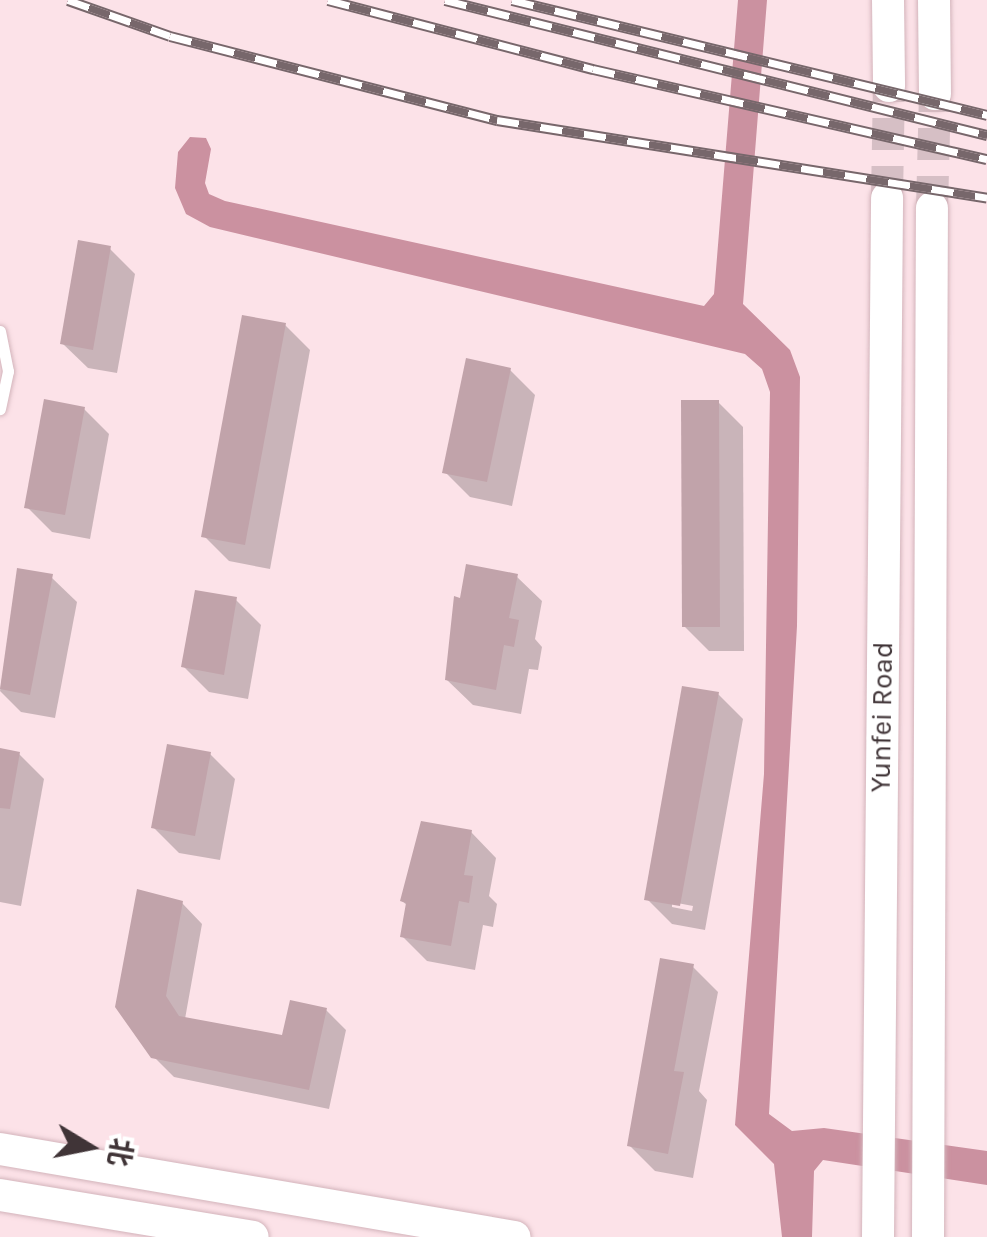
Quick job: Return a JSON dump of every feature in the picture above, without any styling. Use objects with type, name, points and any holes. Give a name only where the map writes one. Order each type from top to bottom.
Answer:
[{"type":"main road","points":[[888,0],[889,86]]},
{"type":"main road","points":[[934,0],[935,94]]},
{"type":"main road","name":"Yunfei Road","points":[[878,1237],[887,198]]},
{"type":"main road","name":"Yunfei Road","points":[[928,1237],[932,208]]},
{"type":"main road","points":[[0,1149],[516,1237]]},
{"type":"main road","points":[[0,1195],[253,1237]]},
{"type":"lane","points":[[0,331],[8,371],[0,409]]},
{"type":"shaded area","points":[[738,0],[767,0],[743,304],[790,350],[800,377],[797,626],[769,1114],[792,1131],[824,1128],[987,1151],[987,1185],[823,1160],[814,1171],[812,1237],[782,1237],[774,1164],[735,1125],[764,774],[770,392],[762,369],[745,354],[210,227],[186,214],[175,188],[178,152],[190,137],[206,138],[211,149],[205,183],[209,194],[225,201],[704,306],[714,294]]},
{"type":"building","points":[[78,240],[111,246],[93,350],[60,344]]},
{"type":"building","points":[[242,315],[286,323],[245,545],[201,537]]},
{"type":"building","points":[[466,358],[511,368],[487,482],[442,473]]},
{"type":"building","points":[[44,399],[85,407],[65,515],[24,508]]},
{"type":"building","points":[[681,400],[719,400],[720,627],[682,627]]},
{"type":"building","points":[[466,564],[518,574],[509,618],[519,620],[514,647],[504,645],[496,690],[445,680],[454,596],[460,598]]},
{"type":"building","points":[[17,568],[53,574],[30,695],[0,689]]},
{"type":"building","points":[[195,590],[237,597],[224,675],[181,667]]},
{"type":"building","points":[[682,686],[719,692],[680,906],[644,900]]},
{"type":"building","points":[[167,744],[211,752],[195,836],[151,828]]},
{"type":"building","points":[[0,748],[20,752],[10,809],[0,808]]},
{"type":"building","points":[[421,821],[472,830],[464,875],[473,876],[469,903],[459,901],[451,946],[400,937],[406,903],[400,901]]},
{"type":"building","points":[[137,889],[183,901],[166,996],[179,1016],[282,1035],[290,1000],[327,1008],[309,1090],[151,1058],[115,1007]]},
{"type":"building","points":[[660,958],[694,964],[674,1071],[684,1072],[668,1154],[627,1146]]},
{"type":"tunnel","points":[[887,198],[889,86]]},
{"type":"tunnel","points":[[932,208],[935,94]]},
{"type":"railway","points":[[68,0],[170,36],[497,120],[987,198]]},
{"type":"railway","points":[[328,0],[593,69],[987,159]]},
{"type":"railway","points":[[445,0],[987,135]]},
{"type":"railway","points":[[512,0],[987,115]]}]
